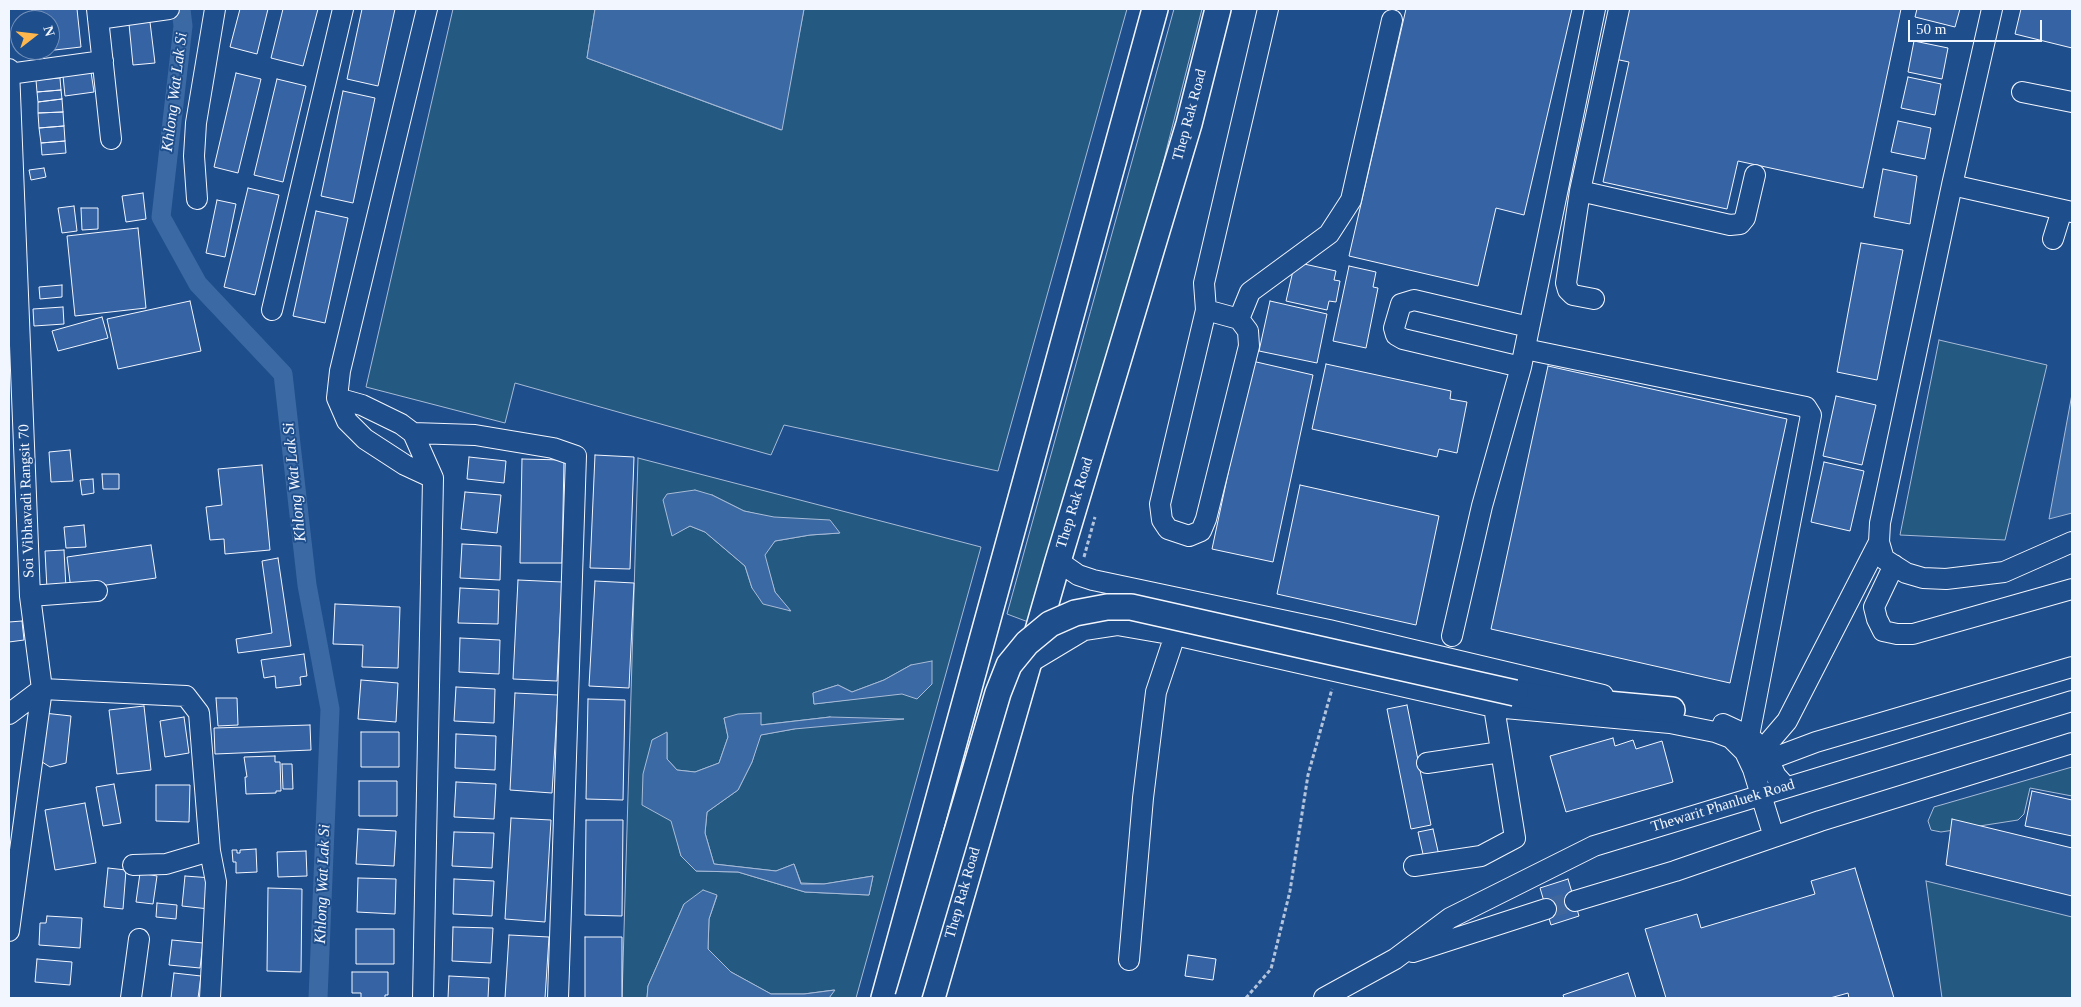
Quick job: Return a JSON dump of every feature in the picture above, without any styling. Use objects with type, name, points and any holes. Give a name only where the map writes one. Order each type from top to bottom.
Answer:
[{"type":"main road","points":[[884,998],[1155,9]]},
{"type":"main road","name":"Thep Rak Road","points":[[932,998],[1058,561],[1188,124],[1218,9]]},
{"type":"main road","points":[[908,998],[998,693],[1009,665],[1027,643],[1050,624],[1075,613],[1107,606],[1131,607],[1540,698],[1672,710]]},
{"type":"street","points":[[111,139],[97,14],[168,9]]},
{"type":"street","points":[[197,199],[194,156],[196,123],[215,9]]},
{"type":"street","points":[[272,310],[343,9]]},
{"type":"street","points":[[427,9],[340,371],[338,398],[347,422],[365,439],[405,466],[433,478]]},
{"type":"street","points":[[1206,310],[1239,319],[1248,331],[1249,346],[1206,519],[1201,531],[1189,536],[1168,529],[1162,520],[1160,504],[1206,310],[1204,283],[1268,9]]},
{"type":"street","points":[[1452,636],[1482,506],[1523,358],[1595,9]]},
{"type":"street","points":[[1594,299],[1573,295],[1568,290],[1566,283],[1580,191],[1619,9]]},
{"type":"street","points":[[1992,9],[1952,185],[1880,523],[1879,542],[1884,559],[1906,573],[1923,578],[1946,580],[2004,572],[2072,542]]},
{"type":"street","points":[[1239,319],[1250,292],[1329,234],[1351,200],[1392,20]]},
{"type":"street","points":[[9,74],[103,61]]},
{"type":"street","name":"Soi Vibhavadi Rangsit 70","points":[[9,69],[30,596],[42,689],[9,931]]},
{"type":"street","points":[[2022,92],[2072,102]]},
{"type":"street","points":[[1580,191],[1730,224],[1740,224],[1745,218],[1755,176]]},
{"type":"street","points":[[1952,185],[2067,211],[2053,239]]},
{"type":"street","points":[[1529,326],[1414,300],[1401,304],[1394,328],[1396,335],[1402,339],[1523,358],[1806,408],[1811,415],[1760,749]]},
{"type":"street","points":[[338,398],[362,405],[401,424],[413,433],[433,478],[423,998]]},
{"type":"street","points":[[413,433],[475,435],[553,448],[576,456],[558,998]]},
{"type":"street","points":[[1760,749],[1787,720],[1879,542]]},
{"type":"street","points":[[1058,561],[1078,575],[1118,585],[1329,630],[1514,675],[1672,710],[1732,727],[1760,749],[1776,776],[1786,787]]},
{"type":"street","points":[[1894,565],[1874,606],[1877,619],[1883,631],[1896,634],[1912,634],[2072,589]]},
{"type":"street","points":[[1118,585],[1102,595],[1100,603],[1108,619],[1118,625]]},
{"type":"street","points":[[30,596],[97,591]]},
{"type":"street","points":[[1029,663],[1084,630],[1118,625],[1175,634],[1494,707],[1670,723],[1715,732],[1731,738],[1745,752],[1753,769],[1774,837]]},
{"type":"street","points":[[1129,960],[1143,798],[1156,692],[1175,634]]},
{"type":"street","points":[[1760,749],[1816,742],[2072,667]]},
{"type":"street","points":[[9,714],[42,689],[186,696],[199,714],[210,851],[216,882],[210,998]]},
{"type":"street","name":"Thewarit Phanluek Road","points":[[1324,998],[1395,959],[1450,918],[1594,846],[2072,701]]},
{"type":"street","points":[[1414,866],[1481,856],[1515,838],[1494,707]]},
{"type":"street","points":[[1575,900],[1675,870],[2072,743]]},
{"type":"street","points":[[1427,763],[1501,752]]},
{"type":"street","points":[[133,865],[166,864],[210,851]]},
{"type":"street","name":"Thewarit Phanluek Road","points":[[1395,959],[1546,909]]},
{"type":"street","points":[[131,998],[139,939]]},
{"type":"path","points":[[1246,998],[1271,970],[1290,891],[1308,775],[1337,671]]},
{"type":"shaded area","points":[[453,9],[595,9],[587,58],[781,130],[804,9],[1127,9],[998,471],[784,425],[771,455],[515,383],[505,423],[366,387]]},
{"type":"shaded area","points":[[595,9],[804,9],[782,130],[587,58]]},
{"type":"shaded area","points":[[1174,9],[1202,9],[1153,203],[1031,623],[1007,614]]},
{"type":"shaded area","points":[[1939,340],[2047,365],[2005,540],[1900,535]]},
{"type":"shaded area","points":[[2072,394],[2072,513],[2049,519]]},
{"type":"shaded area","points":[[638,458],[981,547],[856,998],[829,998],[834,990],[804,994],[771,994],[731,972],[708,949],[709,919],[717,896],[684,904],[648,986],[647,998],[622,998]],"holes":[[[712,495],[744,511],[839,533],[810,535],[775,541],[764,555],[775,592],[790,611],[752,588],[745,566],[705,532],[690,526],[672,535],[669,519]],[[911,665],[902,693],[814,704],[813,693],[838,685],[852,692],[884,680]],[[830,717],[794,729],[760,735],[752,762],[738,790],[707,812],[705,833],[714,864],[776,871],[794,864],[801,883],[824,884],[873,876],[869,895],[805,892],[738,872],[696,871],[681,856],[652,740],[667,733],[667,759],[677,770],[695,772],[719,763],[728,737],[724,718],[760,725]]]},
{"type":"shaded area","points":[[695,490],[712,495],[744,511],[774,517],[830,520],[840,533],[810,535],[775,541],[765,555],[775,592],[791,611],[763,604],[752,588],[745,566],[705,532],[690,526],[672,536],[663,500],[667,494]]},
{"type":"shaded area","points":[[932,661],[932,684],[917,699],[902,694],[814,704],[813,693],[838,685],[852,692],[884,680],[911,665]]},
{"type":"shaded area","points":[[761,713],[761,725],[830,717],[904,719],[794,729],[761,735],[752,762],[738,790],[707,812],[705,833],[714,864],[776,871],[794,864],[801,884],[824,884],[873,876],[869,895],[805,892],[738,872],[696,871],[681,856],[671,821],[642,805],[643,774],[652,740],[667,732],[667,759],[677,770],[695,772],[719,763],[728,737],[724,718],[738,714]]},
{"type":"shaded area","points":[[2072,767],[2072,796],[2030,788],[2024,814],[2018,820],[1941,832],[1931,830],[1928,821],[1934,807]]},
{"type":"shaded area","points":[[1926,881],[2072,917],[2072,998],[1942,998]]},
{"type":"shaded area","points":[[703,890],[717,895],[709,919],[708,949],[731,972],[771,994],[804,994],[835,990],[829,998],[647,998],[648,986],[684,904]]},
{"type":"building","points":[[77,9],[81,47],[60,49],[60,10],[32,10]]},
{"type":"building","points":[[240,9],[268,9],[257,54],[230,47]]},
{"type":"building","points":[[283,9],[318,9],[303,66],[271,58]]},
{"type":"building","points":[[362,9],[395,9],[378,86],[347,79]]},
{"type":"building","points":[[1406,9],[1572,9],[1524,215],[1496,208],[1478,286],[1349,256]]},
{"type":"building","points":[[1620,9],[1901,9],[1863,188],[1738,161],[1727,209],[1603,182],[1629,62],[1610,58]]},
{"type":"building","points":[[1917,9],[1960,9],[1955,27],[1915,17]]},
{"type":"building","points":[[2021,9],[2072,9],[2072,48],[2015,34]]},
{"type":"building","points":[[150,22],[155,63],[133,65],[129,24]]},
{"type":"building","points":[[1914,41],[1948,48],[1942,79],[1908,72]]},
{"type":"building","points":[[91,72],[94,92],[65,96],[63,76]]},
{"type":"building","points":[[236,73],[261,79],[238,173],[214,167]]},
{"type":"building","points":[[1908,77],[1941,84],[1935,115],[1901,108]]},
{"type":"building","points":[[60,78],[61,90],[37,92],[36,80]]},
{"type":"building","points":[[277,79],[306,86],[283,182],[254,175]]},
{"type":"building","points":[[61,90],[62,99],[38,102],[37,92]]},
{"type":"building","points":[[343,91],[375,98],[353,203],[321,196]]},
{"type":"building","points":[[62,99],[63,112],[38,113],[38,102]]},
{"type":"building","points":[[63,112],[64,126],[39,128],[38,113]]},
{"type":"building","points":[[1898,121],[1931,128],[1925,159],[1891,152]]},
{"type":"building","points":[[64,126],[65,141],[41,143],[39,128]]},
{"type":"building","points":[[65,141],[66,153],[42,155],[41,143]]},
{"type":"building","points":[[44,168],[46,177],[31,180],[29,170]]},
{"type":"building","points":[[1883,169],[1917,176],[1910,224],[1874,217]]},
{"type":"building","points":[[248,188],[279,195],[255,295],[224,287]]},
{"type":"building","points":[[143,193],[146,219],[126,222],[122,196]]},
{"type":"building","points":[[217,200],[236,204],[225,257],[206,253]]},
{"type":"building","points":[[74,206],[77,231],[62,233],[58,208]]},
{"type":"building","points":[[81,208],[98,208],[98,229],[82,230]]},
{"type":"building","points":[[316,211],[348,218],[325,323],[293,316]]},
{"type":"building","points":[[138,228],[146,308],[75,316],[67,236]]},
{"type":"building","points":[[1861,243],[1903,250],[1877,380],[1837,372]]},
{"type":"building","points":[[1295,262],[1336,271],[1334,280],[1340,281],[1336,302],[1329,301],[1327,310],[1286,301]]},
{"type":"building","points":[[1349,266],[1376,272],[1373,287],[1378,288],[1366,348],[1333,341]]},
{"type":"building","points":[[62,285],[62,297],[40,299],[39,287]]},
{"type":"building","points":[[190,301],[201,351],[118,369],[107,319]]},
{"type":"building","points":[[1270,301],[1327,314],[1317,363],[1259,351]]},
{"type":"building","points":[[63,307],[64,324],[34,326],[33,309]]},
{"type":"building","points":[[102,317],[108,338],[58,351],[52,331]]},
{"type":"building","points":[[1252,361],[1313,375],[1273,562],[1212,549]]},
{"type":"building","points":[[1326,364],[1451,391],[1450,399],[1467,402],[1457,453],[1439,449],[1437,457],[1312,429]]},
{"type":"building","points":[[1548,366],[1787,419],[1730,683],[1491,629]]},
{"type":"building","points":[[1836,396],[1876,405],[1862,465],[1823,456]]},
{"type":"building","points":[[70,450],[73,481],[51,482],[49,452]]},
{"type":"building","points":[[595,455],[634,457],[630,569],[590,568]]},
{"type":"building","points":[[469,457],[506,461],[504,483],[467,479]]},
{"type":"building","points":[[522,459],[564,460],[562,563],[520,563]]},
{"type":"building","points":[[1824,462],[1864,471],[1850,531],[1811,522]]},
{"type":"building","points":[[262,465],[270,550],[225,554],[224,539],[210,540],[206,507],[222,505],[218,469]]},
{"type":"building","points":[[102,474],[119,474],[119,489],[103,489]]},
{"type":"building","points":[[93,479],[94,493],[82,495],[80,480]]},
{"type":"building","points":[[1300,485],[1439,516],[1416,625],[1277,594]]},
{"type":"building","points":[[465,492],[501,495],[497,533],[461,529]]},
{"type":"building","points":[[84,525],[86,547],[66,548],[64,527]]},
{"type":"building","points":[[462,544],[501,546],[500,580],[460,578]]},
{"type":"building","points":[[151,545],[156,578],[71,590],[67,557]]},
{"type":"building","points":[[64,550],[66,588],[47,589],[45,551]]},
{"type":"building","points":[[278,558],[291,646],[238,653],[236,639],[272,633],[262,561]]},
{"type":"building","points":[[518,580],[562,582],[557,681],[513,679]]},
{"type":"building","points":[[595,581],[634,583],[629,688],[589,686]]},
{"type":"building","points":[[460,588],[499,590],[498,624],[458,623]]},
{"type":"building","points":[[335,604],[400,607],[398,668],[362,667],[363,645],[333,644]]},
{"type":"building","points":[[22,621],[24,640],[9,642],[9,622]]},
{"type":"building","points":[[460,638],[500,640],[499,674],[459,672]]},
{"type":"building","points":[[304,654],[307,676],[300,677],[301,685],[276,688],[275,676],[264,678],[261,660]]},
{"type":"building","points":[[361,680],[398,683],[396,722],[358,719]]},
{"type":"building","points":[[456,687],[495,689],[494,723],[454,721]]},
{"type":"building","points":[[515,693],[558,695],[552,793],[510,790]]},
{"type":"building","points":[[216,698],[237,698],[238,725],[218,726]]},
{"type":"building","points":[[588,699],[625,700],[623,800],[586,799]]},
{"type":"building","points":[[1407,705],[1431,825],[1411,829],[1387,709]]},
{"type":"building","points":[[144,706],[151,770],[117,774],[109,710]]},
{"type":"building","points":[[44,713],[71,716],[66,763],[50,767],[39,760]]},
{"type":"building","points":[[184,717],[189,753],[165,757],[160,721]]},
{"type":"building","points":[[310,725],[311,750],[215,754],[214,728]]},
{"type":"building","points":[[361,732],[399,732],[399,767],[361,767]]},
{"type":"building","points":[[456,734],[496,736],[495,770],[455,768]]},
{"type":"building","points":[[1613,738],[1615,746],[1633,740],[1636,749],[1662,741],[1673,782],[1566,812],[1550,756]]},
{"type":"building","points":[[275,756],[275,762],[280,762],[281,791],[276,791],[276,793],[246,794],[245,777],[247,777],[244,757]]},
{"type":"building","points":[[282,764],[292,764],[293,789],[283,789]]},
{"type":"building","points":[[359,781],[397,781],[397,816],[359,816]]},
{"type":"building","points":[[456,782],[496,784],[494,819],[454,817]]},
{"type":"building","points":[[114,784],[121,823],[103,826],[96,787]]},
{"type":"building","points":[[156,785],[190,785],[189,822],[156,821]]},
{"type":"building","points":[[2032,791],[2072,800],[2072,836],[2025,826]]},
{"type":"building","points":[[85,803],[96,863],[55,870],[45,810]]},
{"type":"building","points":[[511,818],[551,820],[545,922],[505,919]]},
{"type":"building","points":[[1952,819],[2072,848],[2072,896],[1946,865]]},
{"type":"building","points":[[586,820],[623,820],[622,916],[585,915]]},
{"type":"building","points":[[358,829],[396,831],[394,866],[356,864]]},
{"type":"building","points":[[1433,829],[1440,860],[1425,863],[1418,832]]},
{"type":"building","points":[[454,832],[494,833],[492,868],[452,866]]},
{"type":"building","points":[[256,849],[257,872],[236,873],[236,862],[233,862],[232,850],[237,850],[237,853],[240,853],[240,850]]},
{"type":"building","points":[[306,851],[307,876],[278,877],[277,852]]},
{"type":"building","points":[[108,868],[126,870],[123,909],[104,907]]},
{"type":"building","points":[[1855,868],[1894,998],[1849,998],[1848,993],[1830,998],[1666,998],[1645,929],[1697,914],[1701,928],[1815,894],[1811,881]]},
{"type":"building","points":[[140,873],[157,876],[153,904],[136,902]]},
{"type":"building","points":[[185,876],[212,878],[209,909],[182,906]]},
{"type":"building","points":[[358,878],[396,879],[395,914],[357,912]]},
{"type":"building","points":[[454,879],[494,881],[492,916],[453,914]]},
{"type":"building","points":[[1568,879],[1579,916],[1551,925],[1540,888]]},
{"type":"building","points":[[268,888],[302,889],[301,972],[267,971]]},
{"type":"building","points":[[157,903],[177,905],[176,919],[156,917]]},
{"type":"building","points":[[47,916],[82,918],[80,948],[39,945],[40,923],[46,923]]},
{"type":"building","points":[[453,927],[493,928],[491,963],[452,961]]},
{"type":"building","points":[[356,929],[394,929],[394,964],[356,964]]},
{"type":"building","points":[[509,935],[549,937],[545,998],[505,998]]},
{"type":"building","points":[[585,937],[622,937],[622,998],[585,998]]},
{"type":"building","points":[[172,940],[203,943],[200,968],[169,965]]},
{"type":"building","points":[[1188,955],[1216,959],[1213,980],[1185,976]]},
{"type":"building","points":[[37,959],[72,962],[70,985],[35,982]]},
{"type":"building","points":[[352,972],[388,972],[388,995],[385,995],[385,998],[361,998],[361,993],[352,993]]},
{"type":"building","points":[[174,973],[201,976],[198,998],[171,998]]},
{"type":"building","points":[[1628,973],[1636,998],[1564,998],[1563,995]]},
{"type":"building","points":[[449,976],[489,978],[488,998],[448,998]]},
{"type":"waterway","name":"Khlong Wat Lak Si","points":[[181,9],[183,26],[161,217],[198,284],[283,374],[307,585],[330,709],[318,998]]},
{"type":"tunnel","points":[[1546,909],[1575,901]]}]
